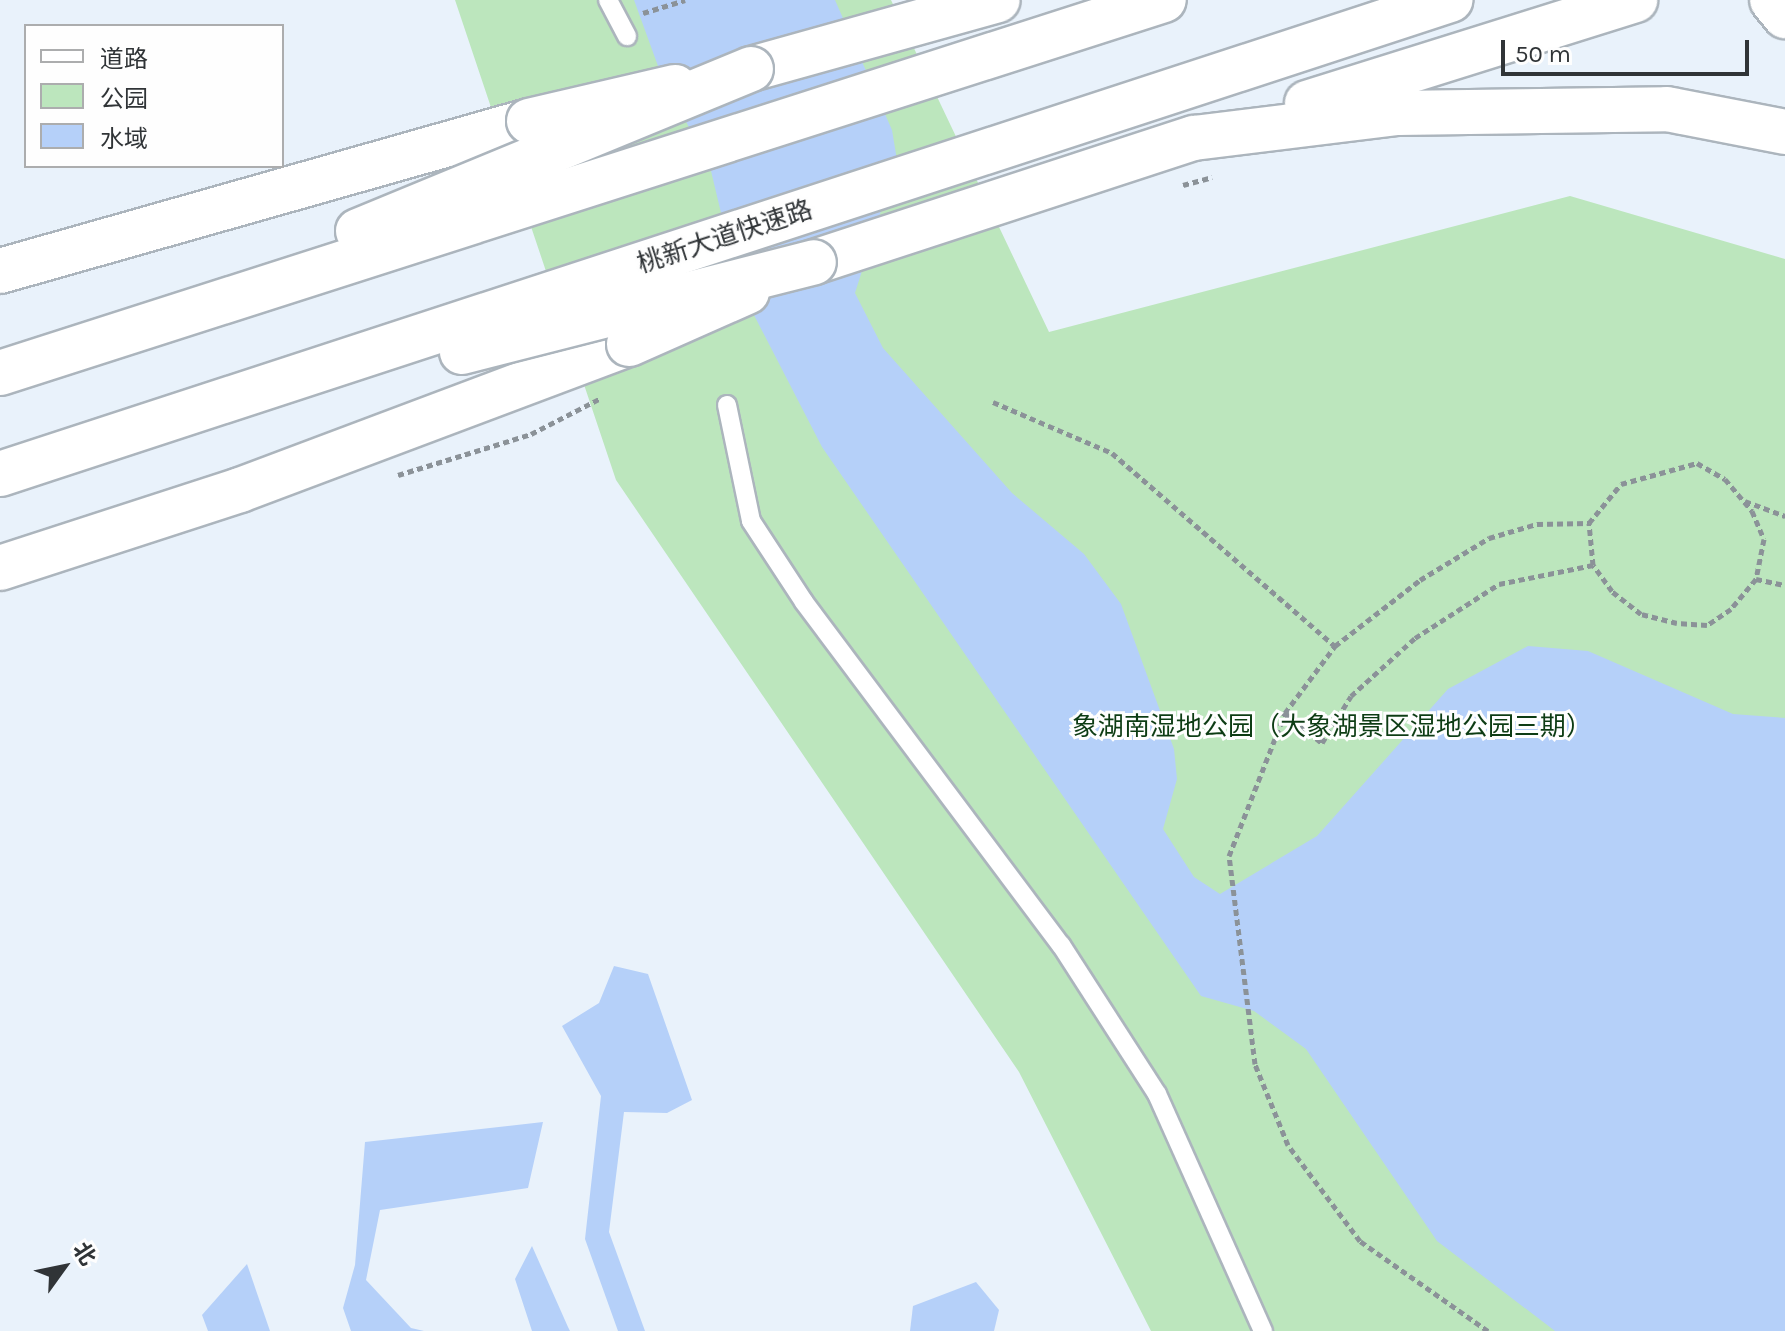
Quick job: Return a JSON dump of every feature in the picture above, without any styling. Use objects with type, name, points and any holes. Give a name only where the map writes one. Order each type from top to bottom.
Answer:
[{"type":"main road","points":[[886,32],[946,0]]},
{"type":"main road","points":[[0,271],[529,121],[751,69],[998,0]]},
{"type":"main road","points":[[0,373],[1164,0]]},
{"type":"main road","name":"桃新大道快速路","points":[[0,474],[1450,0]]},
{"type":"main road","points":[[83,447],[814,262],[954,214],[1635,0]]},
{"type":"main road","points":[[1772,0],[1785,16]]},
{"type":"main road","points":[[55,355],[751,69]]},
{"type":"main road","points":[[1194,138],[1397,113],[1667,109],[1785,132]]},
{"type":"main road","points":[[0,568],[240,490],[629,344],[814,262]]},
{"type":"lane","points":[[608,0],[623,28]]},
{"type":"lane","points":[[727,405],[751,521],[804,602],[1061,945],[1157,1094],[1263,1331]]},
{"type":"path","points":[[623,28],[685,0]]},
{"type":"path","points":[[1180,186],[1225,175]]},
{"type":"path","points":[[394,476],[531,434],[616,391]]},
{"type":"path","points":[[993,402],[1112,453],[1335,646]]},
{"type":"path","points":[[1697,463],[1725,479],[1742,500],[1764,539],[1756,579],[1731,609],[1707,625],[1677,623],[1641,614],[1612,591],[1593,565],[1589,523],[1621,484],[1697,463]]},
{"type":"path","points":[[1742,500],[1785,516]]},
{"type":"path","points":[[1488,1331],[1360,1241],[1288,1145],[1255,1064],[1229,856],[1285,713],[1335,646],[1489,538],[1537,524],[1589,523]]},
{"type":"path","points":[[1285,713],[1322,743],[1351,696],[1415,638],[1499,584],[1593,565]]},
{"type":"path","points":[[1756,579],[1785,585]]},
{"type":"green space","name":"象湖南湿地公园（大象湖景区湿地公园三期）","points":[[455,0],[891,0],[1049,332],[1570,196],[1785,259],[1785,1331],[1151,1331],[1019,1072],[616,480]]},
{"type":"water","points":[[634,0],[835,0],[892,130],[897,160],[855,293],[883,348],[1012,493],[1084,554],[1121,604],[1174,749],[1177,779],[1163,829],[1194,877],[1220,894],[1317,836],[1448,689],[1528,646],[1588,651],[1733,714],[1785,718],[1785,1331],[1555,1331],[1437,1241],[1306,1049],[1254,1011],[1201,996],[822,447],[738,284],[711,171],[658,66]]},
{"type":"water","points":[[614,966],[648,974],[692,1100],[667,1113],[624,1112],[609,1232],[645,1331],[618,1331],[585,1239],[601,1096],[562,1026],[599,1003]]},
{"type":"water","points":[[543,1122],[528,1188],[380,1210],[366,1280],[411,1328],[424,1331],[351,1331],[343,1308],[355,1265],[365,1142]]},
{"type":"water","points":[[532,1246],[570,1331],[532,1331],[515,1279]]},
{"type":"water","points":[[247,1264],[270,1331],[208,1331],[202,1315]]},
{"type":"water","points":[[976,1282],[999,1310],[994,1331],[910,1331],[913,1306]]}]
